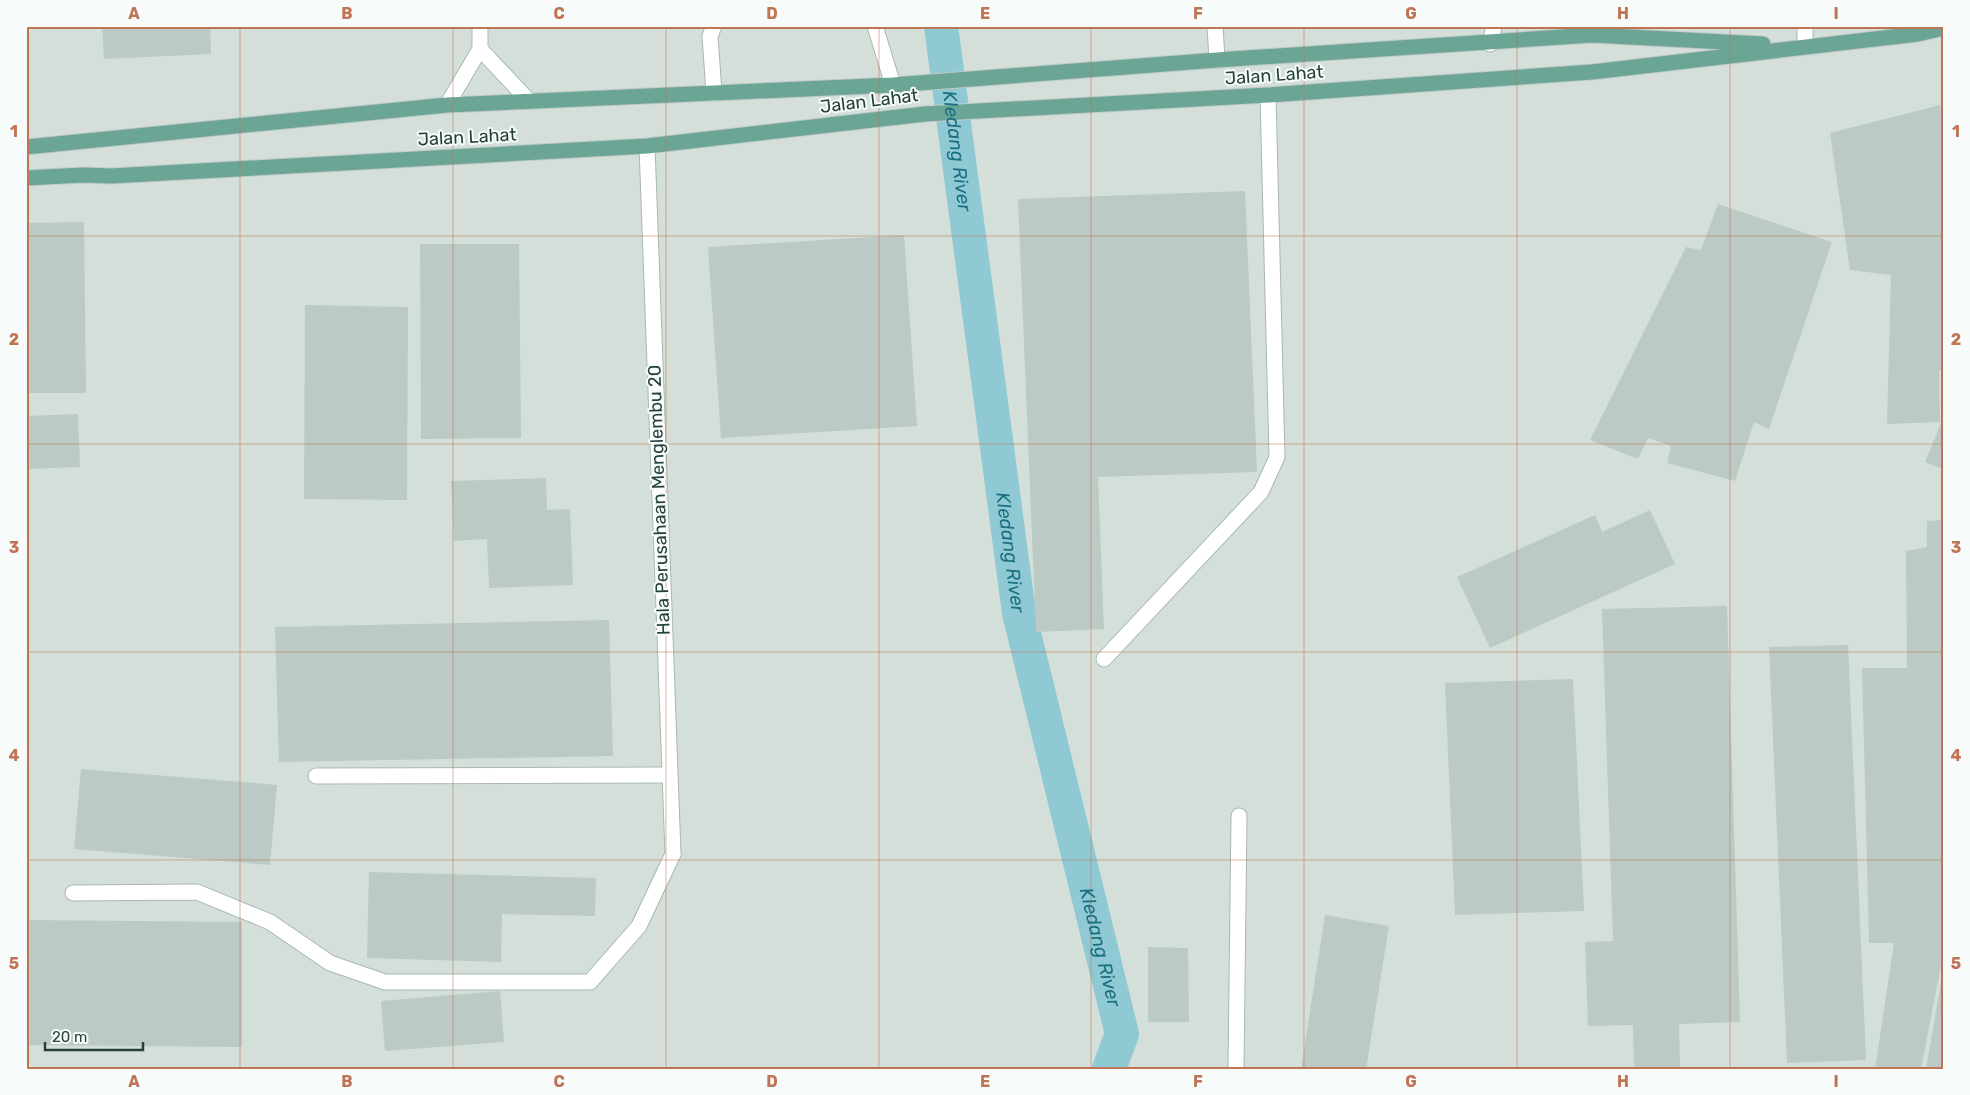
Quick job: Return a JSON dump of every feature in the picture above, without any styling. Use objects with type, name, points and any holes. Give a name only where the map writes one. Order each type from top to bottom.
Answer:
[{"type":"main road","name":"Jalan Lahat","points":[[26,178],[121,176],[647,146],[925,114],[1022,107],[1268,95],[1592,72],[1918,34],[1944,28]]},
{"type":"main road","name":"Jalan Lahat","points":[[26,147],[447,105],[893,85],[1217,60],[1592,36],[1806,47]]},
{"type":"street","points":[[447,105],[480,50],[480,26]]},
{"type":"street","points":[[714,26],[710,36],[714,93]]},
{"type":"street","points":[[875,26],[893,85]]},
{"type":"street","points":[[1215,26],[1217,60]]},
{"type":"street","points":[[1490,44],[1494,26]]},
{"type":"street","points":[[1804,26],[1806,47]]},
{"type":"street","points":[[480,50],[528,100]]},
{"type":"street","points":[[1104,658],[1261,492],[1277,457],[1268,95]]},
{"type":"street","name":"Hala Perusahaan Menglembu 20","points":[[73,893],[197,892],[270,922],[330,963],[385,982],[590,982],[639,926],[673,854],[647,146]]},
{"type":"street","points":[[316,776],[669,775]]},
{"type":"street","points":[[1236,1069],[1239,816]]},
{"type":"shaded area","points":[[26,26],[1944,26],[1944,1069],[26,1069]]},
{"type":"building","points":[[102,26],[210,26],[211,54],[104,59]]},
{"type":"building","points":[[1940,105],[1944,137],[1944,370],[1939,371],[1940,422],[1887,424],[1891,275],[1850,270],[1830,133]]},
{"type":"building","points":[[1245,191],[1257,472],[1098,477],[1104,629],[1036,632],[1018,199]]},
{"type":"building","points":[[1718,204],[1832,242],[1769,429],[1754,422],[1735,481],[1667,463],[1671,446],[1648,438],[1638,459],[1590,440],[1686,247],[1701,250]]},
{"type":"building","points":[[84,222],[86,393],[26,393],[26,223]]},
{"type":"building","points":[[904,235],[917,426],[721,438],[708,247]]},
{"type":"building","points":[[420,244],[519,244],[521,438],[421,439]]},
{"type":"building","points":[[305,305],[408,307],[407,500],[304,499]]},
{"type":"building","points":[[78,414],[80,467],[26,469],[26,416]]},
{"type":"building","points":[[1944,416],[1944,469],[1943,469],[1925,462]]},
{"type":"building","points":[[546,478],[547,510],[570,509],[573,585],[489,588],[487,539],[454,541],[451,481]]},
{"type":"building","points":[[1650,510],[1675,564],[1490,648],[1457,577],[1595,515],[1602,532]]},
{"type":"building","points":[[1944,520],[1944,950],[1921,1069],[1875,1069],[1894,943],[1869,943],[1862,668],[1907,668],[1906,551],[1927,547],[1927,521]]},
{"type":"building","points":[[1727,606],[1740,1022],[1679,1024],[1680,1069],[1634,1069],[1633,1025],[1588,1026],[1585,942],[1613,941],[1602,609]]},
{"type":"building","points":[[609,620],[613,756],[279,762],[275,627]]},
{"type":"building","points":[[1848,645],[1866,1060],[1787,1063],[1769,647]]},
{"type":"building","points":[[1573,679],[1584,911],[1455,915],[1445,683]]},
{"type":"building","points":[[81,769],[277,785],[270,865],[74,849]]},
{"type":"building","points":[[369,872],[596,878],[595,916],[502,914],[501,962],[367,958]]},
{"type":"building","points":[[1325,915],[1389,926],[1366,1069],[1301,1069]]},
{"type":"building","points":[[26,920],[242,922],[242,1047],[26,1045]]},
{"type":"building","points":[[1148,947],[1188,948],[1189,1022],[1148,1022]]},
{"type":"building","points":[[1943,971],[1944,1069],[1926,1069]]},
{"type":"building","points":[[500,991],[504,1042],[385,1051],[381,1001]]},
{"type":"waterway","name":"Kledang River","points":[[941,26],[1019,613],[1122,1034],[1109,1069]]}]
